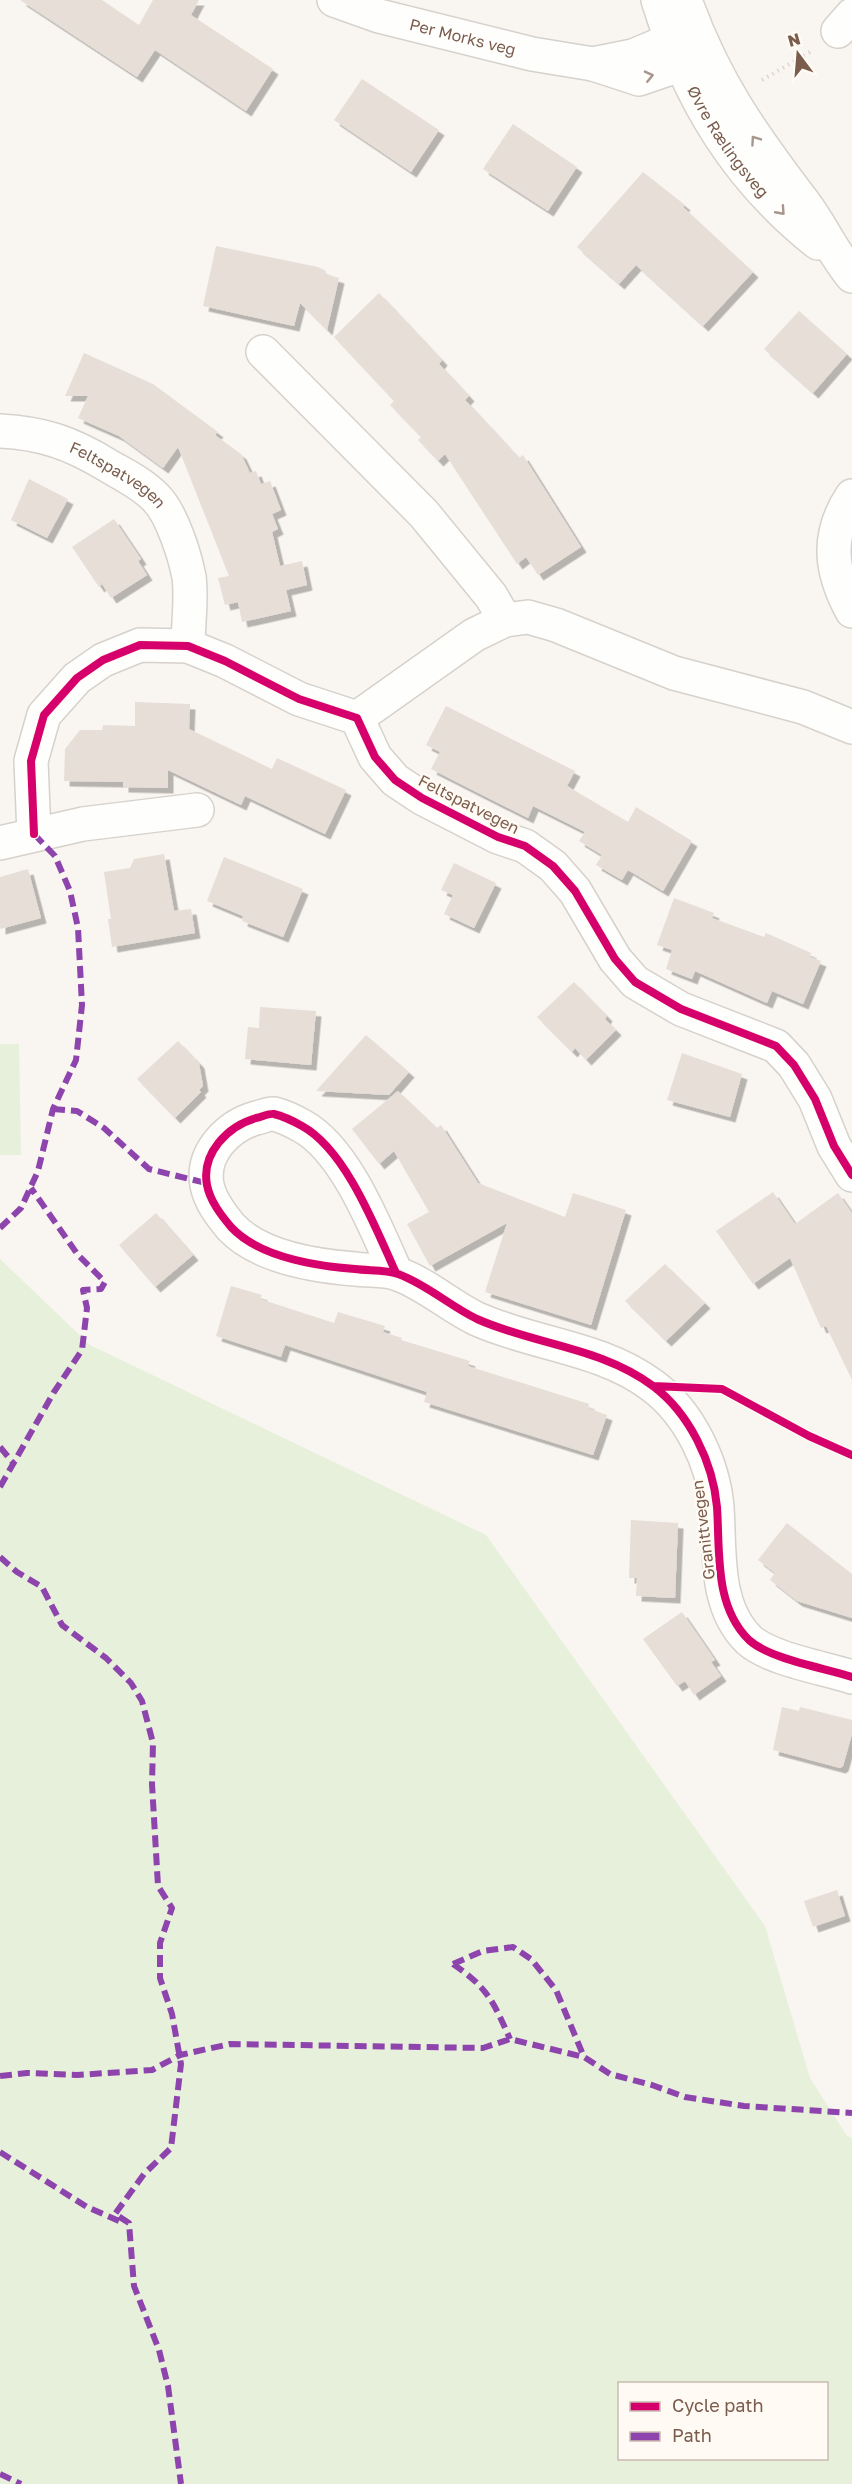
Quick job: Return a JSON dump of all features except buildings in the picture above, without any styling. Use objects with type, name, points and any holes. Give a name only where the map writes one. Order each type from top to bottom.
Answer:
[{"type":"street","name":"Per Morks veg","points":[[334,0],[379,16],[473,40],[593,64],[633,56],[685,50]]},
{"type":"street","name":"Øvre Rælingsveg","points":[[658,0],[685,50],[725,90],[750,133],[806,206],[844,266]]},
{"type":"street","name":"Øvre Rælingsveg","points":[[685,0],[685,50]]},
{"type":"street","points":[[263,351],[424,514],[491,596],[505,620]]},
{"type":"street","name":"Feltspatvegen","points":[[0,431],[34,433],[61,441],[91,455],[142,486],[158,499],[175,530],[189,579],[188,646]]},
{"type":"street","points":[[852,496],[835,531],[832,549],[834,571],[852,611]]},
{"type":"street","points":[[34,834],[31,761],[45,715],[77,678],[103,660],[140,645],[188,646],[225,661],[299,699],[357,718],[474,635],[505,620],[528,617],[556,625],[674,673],[803,707],[852,727]]},
{"type":"street","name":"Feltspatvegen","points":[[357,718],[375,757],[394,780],[460,817],[525,846],[554,866],[575,891],[615,959],[635,982],[681,1008],[777,1046],[794,1065],[815,1099],[834,1146],[852,1175]]},
{"type":"street","points":[[0,843],[83,824],[197,810]]},
{"type":"street","name":"Granittvegen","points":[[396,1273],[359,1193],[330,1151],[304,1127],[272,1114],[246,1121],[223,1135],[210,1158],[206,1183],[221,1216],[242,1239],[317,1266],[396,1273],[478,1319],[611,1361],[653,1386],[677,1408],[696,1439],[709,1468],[717,1503],[720,1580],[738,1625],[751,1641],[768,1651],[852,1677]]},
{"type":"path","points":[[760,81],[803,57],[845,23]]},
{"type":"green space","points":[[0,1044],[19,1044],[21,1155],[0,1155]]},
{"type":"green space","points":[[0,1259],[90,1345],[486,1535],[765,1926],[810,2078],[847,2136],[852,2138],[852,2484],[0,2484]]},
{"type":"marked path","points":[[0,1228],[21,1208],[38,1171],[53,1109],[76,1060],[82,1005],[78,928],[70,891],[55,856],[34,834]]},
{"type":"marked path","points":[[53,1109],[77,1111],[104,1128],[149,1169],[206,1183]]},
{"type":"marked path","points":[[0,1487],[54,1392],[82,1350],[87,1308],[83,1290],[101,1289],[105,1282],[78,1255],[31,1188]]},
{"type":"marked path","points":[[0,1447],[14,1464]]},
{"type":"marked path","points":[[0,1557],[17,1572],[42,1587],[62,1625],[106,1658],[131,1683],[142,1701],[153,1743],[152,1784],[158,1886],[172,1908],[160,1943],[160,1978],[172,2014],[181,2064],[171,2148],[144,2174],[115,2214],[129,2223],[134,2286],[159,2350],[168,2386],[181,2484]]},
{"type":"marked path","points":[[453,1964],[483,1951],[513,1947],[531,1959],[556,1990],[584,2057],[610,2074],[685,2097],[744,2106],[852,2113]]},
{"type":"marked path","points":[[453,1964],[482,1988],[499,2015],[510,2039]]},
{"type":"marked path","points":[[0,2076],[27,2073],[77,2075],[152,2070],[180,2055],[230,2044],[483,2048],[510,2039],[584,2057]]},
{"type":"marked path","points":[[0,2152],[87,2207],[119,2221]]},
{"type":"marked path","points":[[0,2474],[21,2484]]},
{"type":"cycle path","points":[[34,834],[31,761],[44,715],[77,678],[103,660],[140,645],[188,646],[225,661],[299,699],[357,718],[375,757],[395,780],[422,798],[498,837],[525,846],[553,866],[575,891],[615,959],[635,982],[681,1009],[776,1046],[794,1065],[815,1099],[834,1146],[852,1175]]},
{"type":"cycle path","points":[[396,1273],[369,1213],[346,1171],[318,1137],[299,1124],[272,1114],[256,1118],[236,1127],[219,1142],[212,1152],[206,1173],[208,1191],[216,1208],[231,1227],[257,1246],[272,1253],[306,1262],[398,1274],[418,1283],[477,1319],[612,1363],[653,1386],[678,1410],[688,1424],[704,1456],[715,1490],[719,1559],[724,1595],[738,1626],[749,1640],[770,1653],[852,1677]]},
{"type":"cycle path","points":[[653,1386],[722,1389],[809,1436],[852,1455]]}]
